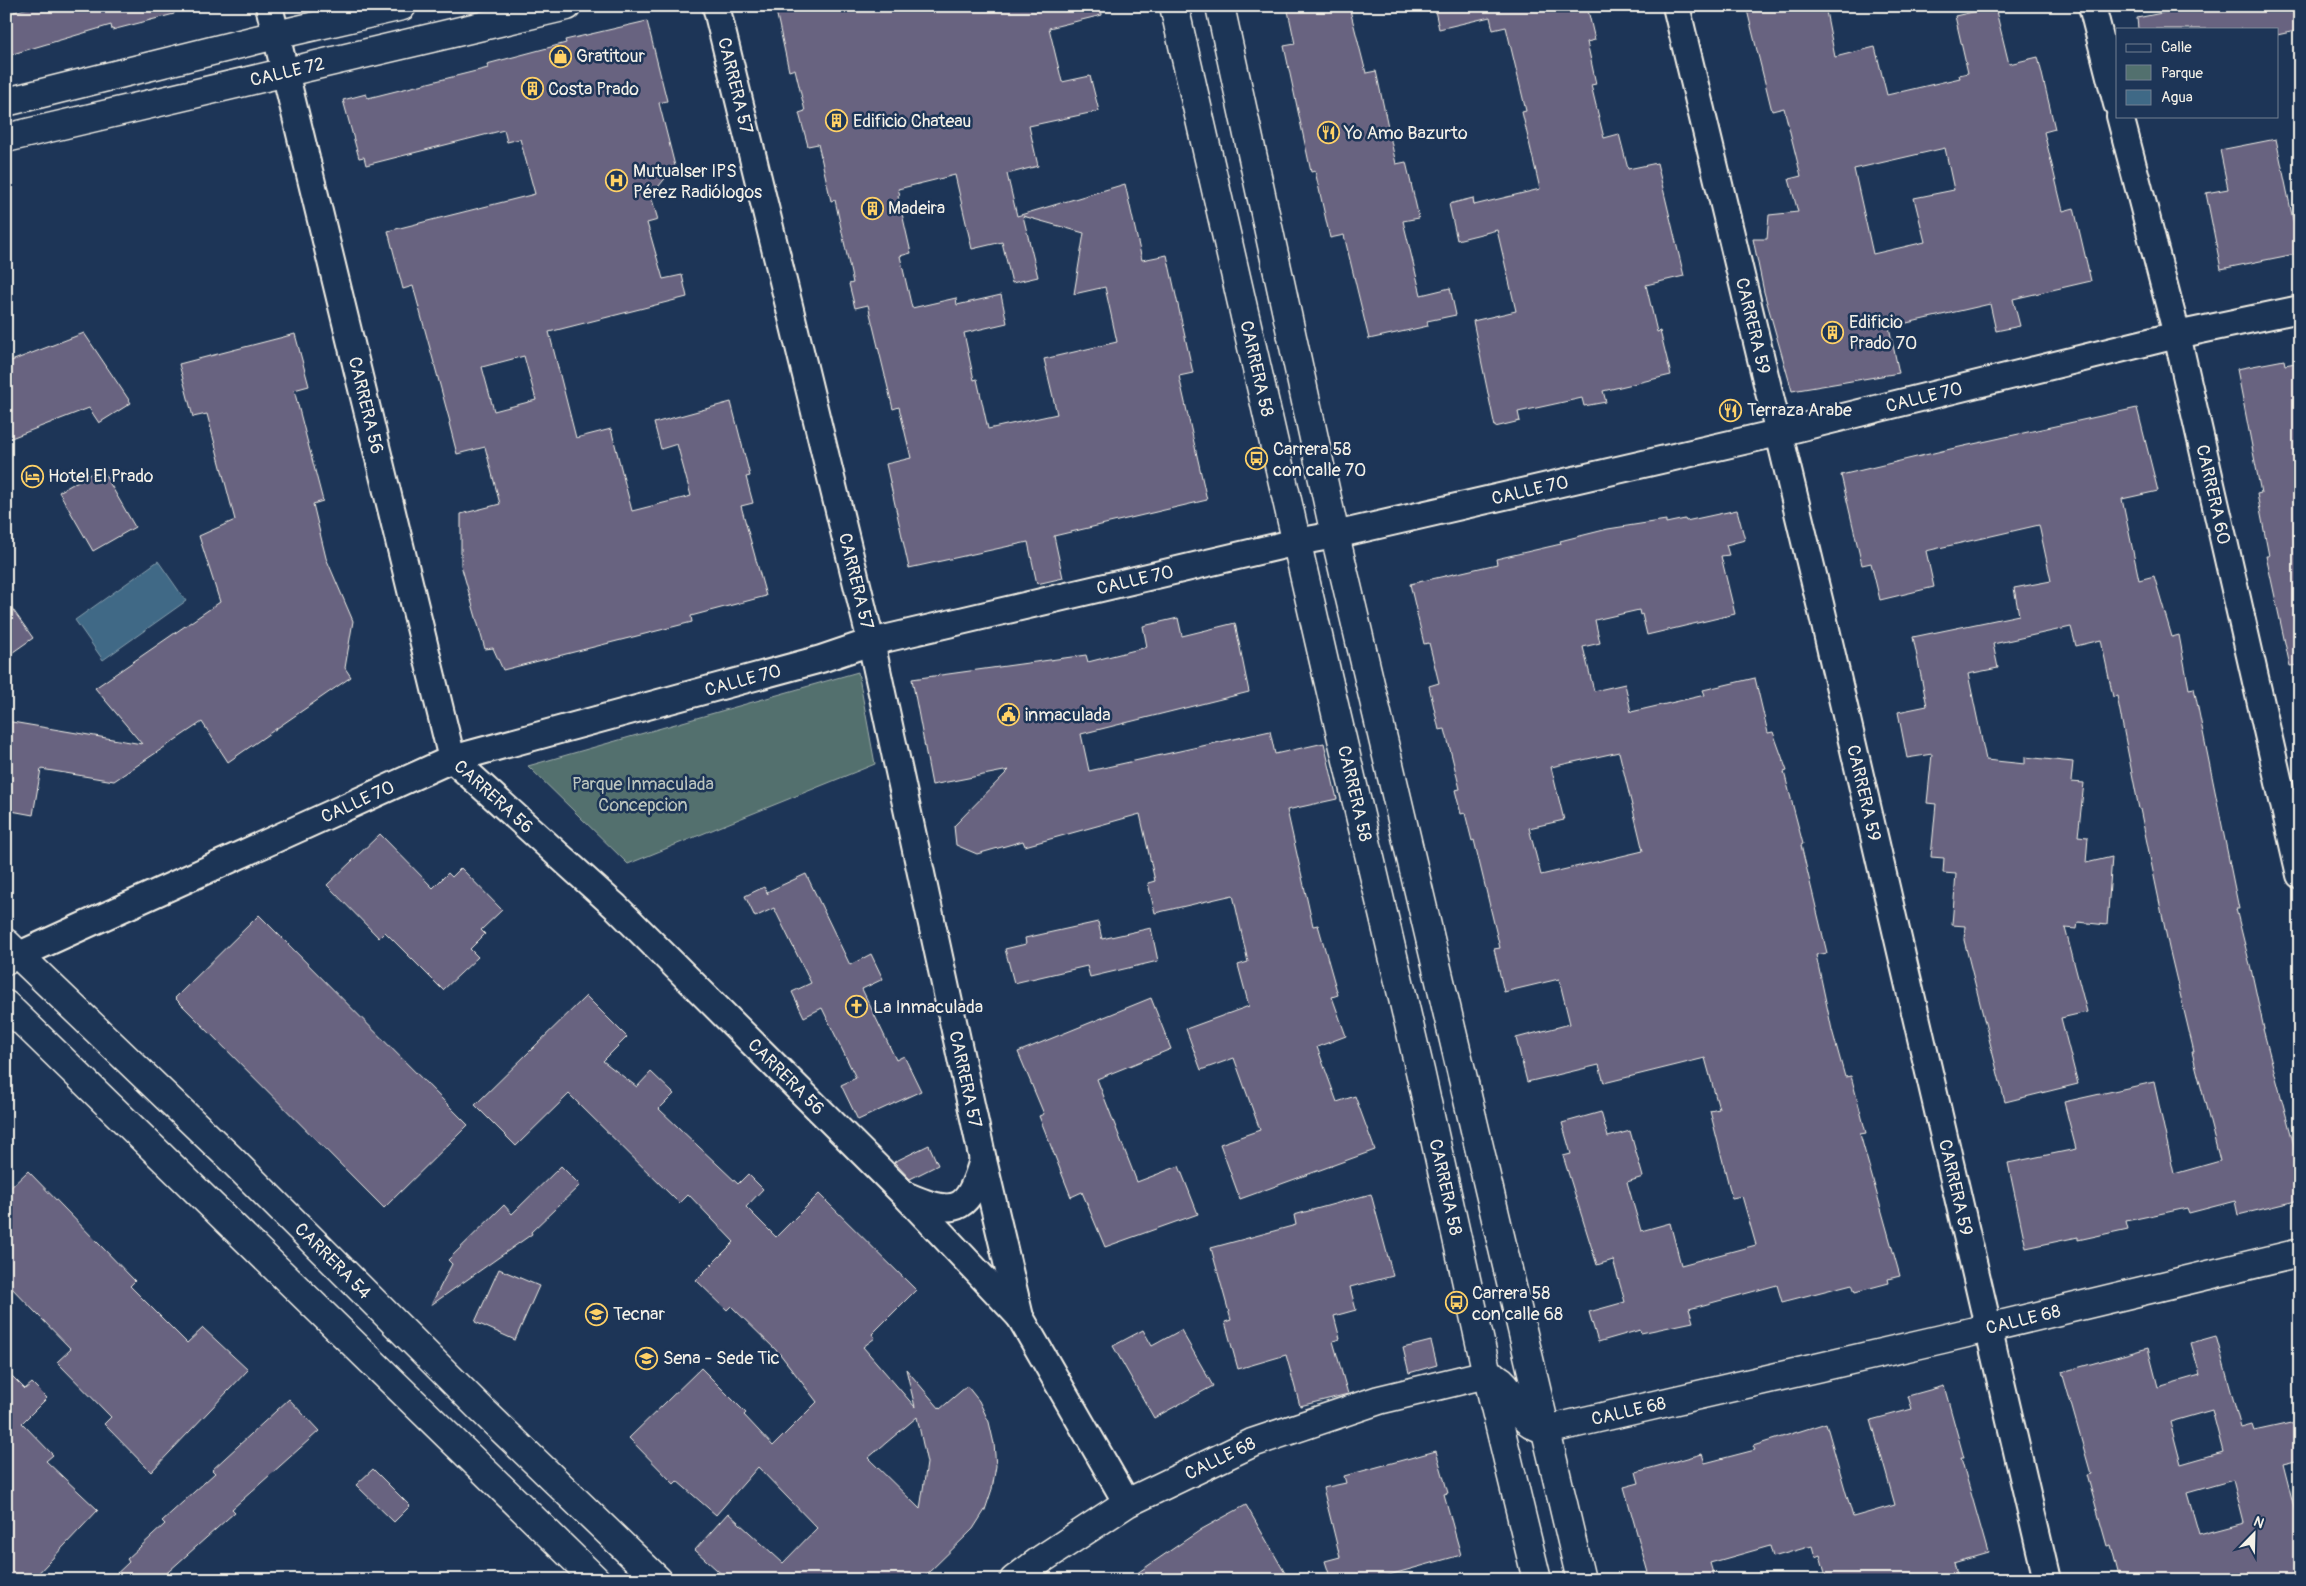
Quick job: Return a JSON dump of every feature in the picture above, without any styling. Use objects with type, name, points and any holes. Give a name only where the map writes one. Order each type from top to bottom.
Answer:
[{"type":"street","name":"CARRERA 56","points":[[270,6],[452,759],[616,907],[905,1195],[1020,1317]]},
{"type":"street","name":"CALLE 72","points":[[6,102],[276,35],[402,6]]},
{"type":"street","name":"CALLE 72","points":[[6,138],[567,6]]},
{"type":"street","name":"CARRERA 57","points":[[716,6],[872,642],[983,1160],[1020,1317],[1127,1504]]},
{"type":"street","name":"CARRERA 58","points":[[1174,6],[1420,1070],[1487,1374],[1537,1580]]},
{"type":"street","points":[[1220,6],[1335,535],[1580,1580]]},
{"type":"street","name":"CARRERA 59","points":[[1676,6],[1822,612],[2046,1580]]},
{"type":"street","points":[[2092,6],[2116,100]]},
{"type":"street","name":"CARRERA 60","points":[[2121,118],[2177,335],[2300,875]]},
{"type":"street","name":"CALLE 70","points":[[11,953],[452,759],[821,659],[872,642],[1297,542],[1335,535],[1778,433],[2177,335],[2300,309]]},
{"type":"street","name":"CARRERA 54","points":[[11,953],[229,1157],[482,1410],[658,1580]]},
{"type":"street","points":[[6,1005],[596,1580]]},
{"type":"street","name":"CARRERA 57","points":[[905,1195],[942,1208],[955,1206],[966,1200],[973,1192],[983,1160]]},
{"type":"street","name":"CALLE 68","points":[[1546,1430],[1988,1328],[2300,1253]]},
{"type":"street","points":[[1487,1374],[1493,1375],[1504,1382],[1526,1419],[1546,1430]]},
{"type":"street","name":"CALLE 68","points":[[1014,1580],[1042,1559],[1127,1504],[1252,1443],[1378,1400],[1487,1374]]},
{"type":"green space","name":"Parque Inmaculada Concepcion","points":[[858,672],[875,764],[628,864],[528,766]]},
{"type":"water","points":[[158,561],[186,601],[103,660],[75,620]]},
{"type":"building","points":[[36,6],[174,6],[174,14],[112,30],[111,25],[6,56],[6,14]]},
{"type":"building","points":[[775,6],[1101,6],[1102,15],[1049,28],[1062,82],[1090,76],[1099,111],[1029,126],[1038,166],[1007,174],[1017,216],[1125,184],[1142,260],[1167,255],[1193,373],[1179,376],[1207,500],[1054,536],[1063,578],[1037,584],[1028,542],[909,568],[886,464],[911,458],[899,407],[893,409],[868,305],[855,308],[849,284],[853,283],[835,200],[831,201],[818,144],[808,146],[799,113],[805,111],[795,69],[789,71]],"holes":[[[955,175],[972,249],[1002,242],[1012,283],[1038,277],[1023,216],[1084,233],[1074,294],[1105,287],[1117,342],[1044,359],[1057,414],[988,429],[977,379],[974,380],[964,333],[1007,323],[1001,295],[957,305],[956,298],[912,308],[900,256],[911,253],[898,189]]]},
{"type":"building","points":[[1287,6],[1349,6],[1366,73],[1376,71],[1396,164],[1406,162],[1419,218],[1403,221],[1421,295],[1450,288],[1456,315],[1427,321],[1428,326],[1369,339],[1344,235],[1330,238],[1315,171],[1311,172],[1284,46],[1295,44]]},
{"type":"building","points":[[1434,6],[1587,6],[1595,40],[1587,42],[1596,84],[1591,85],[1604,138],[1619,134],[1628,169],[1657,163],[1684,276],[1646,285],[1657,332],[1660,331],[1671,375],[1603,391],[1606,402],[1584,406],[1582,398],[1518,412],[1520,421],[1495,427],[1473,321],[1516,311],[1497,230],[1457,240],[1449,204],[1473,198],[1474,205],[1540,189],[1522,112],[1526,111],[1506,27],[1493,30],[1490,17],[1439,29]]},
{"type":"building","points":[[1746,6],[1825,6],[1835,57],[1875,47],[1887,95],[1960,78],[1959,75],[1968,73],[1955,16],[1995,7],[2009,64],[2038,57],[2055,129],[2044,132],[2063,211],[2074,208],[2091,281],[2013,299],[2020,326],[1996,331],[1990,304],[1889,327],[1899,373],[1792,391],[1764,292],[1753,239],[1767,239],[1769,215],[1798,212],[1789,179],[1801,176],[1784,108],[1772,111]],"holes":[[[1945,148],[1954,190],[1914,198],[1925,242],[1873,254],[1854,169]]]},
{"type":"building","points":[[2196,6],[2300,6],[2300,30],[2278,35],[2278,28],[2138,28],[2137,18]]},
{"type":"building","points":[[647,21],[667,101],[659,103],[675,166],[651,196],[658,220],[647,223],[663,279],[682,275],[687,297],[549,332],[576,438],[611,429],[632,511],[691,496],[677,444],[661,449],[654,423],[731,402],[750,476],[746,477],[753,503],[741,506],[766,596],[691,616],[692,622],[503,670],[493,648],[485,649],[461,565],[461,514],[500,504],[485,447],[457,454],[413,286],[403,289],[388,231],[535,194],[520,139],[507,142],[504,130],[366,165],[364,157],[359,158],[343,100],[366,94],[368,98],[488,68],[487,64],[566,43],[565,40]],"holes":[[[524,356],[536,400],[494,411],[482,367]]]},
{"type":"building","points":[[2276,139],[2300,253],[2221,269],[2206,193],[2228,189],[2220,150]]},
{"type":"building","points":[[84,333],[131,403],[99,423],[89,408],[6,440],[6,363]]},
{"type":"building","points":[[295,334],[309,386],[294,390],[323,501],[313,504],[326,558],[353,621],[345,668],[351,677],[228,762],[202,722],[114,781],[41,769],[33,815],[6,810],[6,721],[142,744],[95,688],[220,602],[199,536],[235,520],[207,414],[193,417],[179,364]]},
{"type":"building","points":[[2284,360],[2285,365],[2300,362],[2300,665],[2290,666],[2266,556],[2269,556],[2257,494],[2261,493],[2237,369]]},
{"type":"building","points":[[2137,408],[2158,491],[2122,499],[2139,580],[2154,576],[2172,637],[2179,635],[2189,689],[2194,688],[2239,909],[2236,909],[2263,1029],[2295,1149],[2300,1148],[2300,1200],[2238,1215],[2235,1201],[2189,1213],[2187,1208],[2126,1221],[2128,1229],[2078,1240],[2078,1237],[2026,1248],[2008,1163],[2076,1149],[2064,1102],[2154,1082],[2174,1174],[2220,1161],[2192,1052],[2194,1052],[2169,948],[2117,696],[2113,697],[2101,640],[2076,646],[2071,627],[1993,644],[1998,668],[1968,674],[1986,760],[2025,764],[2025,757],[2073,762],[2071,782],[2084,783],[2078,836],[2088,837],[2086,863],[2112,857],[2107,925],[2078,922],[2077,929],[2065,928],[2087,1012],[2061,1018],[2078,1084],[2005,1102],[1964,940],[1965,926],[1952,925],[1956,874],[1943,873],[1944,858],[1931,857],[1936,804],[1927,803],[1932,754],[1907,758],[1898,712],[1927,706],[1913,637],[2019,615],[2014,588],[2051,581],[2039,525],[1926,551],[1934,587],[1880,600],[1871,563],[1862,565],[1841,475]]},
{"type":"building","points":[[101,468],[135,527],[93,551],[59,492]]},
{"type":"building","points":[[1737,510],[1745,540],[1726,545],[1729,555],[1721,556],[1735,614],[1647,635],[1642,614],[1640,615],[1639,610],[1595,620],[1600,643],[1583,647],[1594,691],[1625,684],[1631,712],[1705,695],[1703,690],[1755,678],[1768,733],[1773,732],[1787,771],[1784,772],[1803,844],[1801,845],[1827,953],[1816,955],[1832,1030],[1845,1077],[1851,1076],[1866,1133],[1860,1134],[1900,1276],[1888,1279],[1889,1283],[1855,1292],[1852,1284],[1782,1302],[1777,1285],[1689,1309],[1693,1322],[1641,1333],[1640,1330],[1598,1342],[1589,1312],[1625,1302],[1613,1260],[1597,1265],[1563,1156],[1571,1154],[1562,1123],[1601,1112],[1608,1137],[1630,1131],[1643,1177],[1627,1182],[1641,1231],[1670,1223],[1681,1265],[1756,1245],[1742,1196],[1732,1198],[1710,1111],[1719,1109],[1705,1058],[1604,1083],[1599,1065],[1527,1082],[1516,1038],[1570,1024],[1559,979],[1504,992],[1494,949],[1500,948],[1474,840],[1472,841],[1465,813],[1461,814],[1455,790],[1460,789],[1445,729],[1439,730],[1429,686],[1439,683],[1429,643],[1424,644],[1410,584],[1497,564],[1496,559],[1561,544],[1560,541],[1608,529],[1666,520],[1666,523],[1685,519],[1686,521]],"holes":[[[1619,752],[1643,851],[1541,875],[1529,828],[1564,820],[1551,767]]]},
{"type":"building","points":[[6,600],[33,638],[6,657]]},
{"type":"building","points":[[1178,618],[1182,636],[1235,623],[1249,692],[1081,734],[1089,771],[1270,731],[1275,754],[1324,743],[1337,799],[1287,810],[1313,926],[1318,925],[1338,995],[1332,997],[1346,1036],[1317,1047],[1337,1102],[1355,1096],[1375,1150],[1240,1199],[1220,1144],[1260,1130],[1234,1058],[1201,1070],[1186,1029],[1249,1006],[1238,965],[1248,962],[1233,895],[1155,913],[1148,883],[1155,881],[1140,814],[1025,846],[1023,841],[977,854],[956,845],[954,826],[1009,770],[932,785],[912,679],[1086,655],[1088,662],[1147,647],[1143,626]]},
{"type":"building","points":[[380,834],[433,888],[448,873],[452,877],[461,868],[502,910],[481,930],[485,934],[470,949],[478,957],[443,990],[385,932],[379,938],[327,885]]},
{"type":"building","points":[[806,874],[850,965],[871,954],[883,979],[862,989],[896,1060],[904,1056],[921,1091],[858,1120],[841,1085],[856,1078],[822,1008],[804,1017],[792,992],[811,983],[774,908],[755,917],[745,896],[764,887],[768,894],[767,892]]},
{"type":"building","points":[[259,915],[468,1125],[384,1208],[175,998]]},
{"type":"building","points":[[1098,922],[1102,939],[1151,928],[1158,961],[1090,977],[1087,966],[1014,983],[1005,949],[1026,944],[1025,938]]},
{"type":"building","points":[[586,996],[627,1037],[603,1061],[637,1087],[651,1072],[674,1094],[659,1109],[738,1184],[748,1174],[763,1189],[746,1207],[776,1237],[819,1194],[916,1290],[872,1334],[875,1338],[863,1347],[915,1407],[906,1369],[940,1409],[967,1386],[979,1401],[989,1422],[996,1466],[992,1489],[985,1510],[973,1529],[921,1580],[728,1580],[695,1550],[728,1513],[783,1563],[817,1528],[758,1467],[716,1515],[677,1481],[674,1484],[629,1438],[701,1368],[746,1413],[744,1415],[773,1446],[817,1402],[780,1354],[731,1306],[727,1310],[696,1280],[734,1242],[688,1194],[679,1203],[569,1094],[516,1146],[475,1105]],"holes":[[[917,1417],[927,1463],[920,1509],[868,1458]]]},
{"type":"building","points":[[1151,998],[1171,1049],[1097,1079],[1137,1182],[1179,1166],[1198,1214],[1105,1247],[1082,1192],[1071,1197],[1039,1116],[1044,1114],[1018,1052]]},
{"type":"building","points":[[929,1145],[938,1165],[910,1179],[894,1162]]},
{"type":"building","points":[[561,1166],[580,1185],[531,1232],[532,1234],[431,1305],[452,1264],[448,1260],[504,1205],[512,1214]]},
{"type":"building","points":[[28,1171],[135,1281],[130,1286],[187,1343],[203,1328],[248,1370],[151,1472],[104,1424],[111,1417],[57,1362],[71,1349],[6,1282],[6,1192]]},
{"type":"building","points":[[1371,1194],[1393,1276],[1350,1287],[1356,1310],[1334,1316],[1340,1339],[1333,1341],[1348,1394],[1300,1406],[1286,1355],[1238,1369],[1225,1322],[1231,1320],[1211,1248],[1296,1225],[1294,1215]]},
{"type":"building","points":[[499,1269],[539,1286],[515,1340],[475,1322]]},
{"type":"building","points":[[1143,1330],[1152,1346],[1181,1330],[1213,1386],[1154,1418],[1113,1346]]},
{"type":"building","points":[[2216,1336],[2241,1428],[2252,1425],[2254,1431],[2300,1421],[2300,1460],[2283,1464],[2295,1511],[2300,1509],[2300,1580],[2120,1580],[2111,1545],[2107,1546],[2087,1475],[2091,1474],[2062,1372],[2148,1348],[2158,1387],[2200,1375],[2191,1343]],"holes":[[[2212,1410],[2223,1452],[2181,1464],[2170,1422]],[[2233,1480],[2244,1523],[2199,1535],[2187,1493]]]},
{"type":"building","points":[[1431,1341],[1437,1365],[1409,1373],[1403,1348]]},
{"type":"building","points":[[6,1370],[25,1389],[32,1383],[47,1398],[22,1423],[53,1455],[46,1461],[98,1510],[32,1580],[6,1580]]},
{"type":"building","points":[[1944,1386],[1964,1458],[1961,1458],[1988,1553],[1953,1563],[1958,1580],[1827,1580],[1820,1555],[1815,1557],[1812,1546],[1773,1557],[1770,1546],[1710,1563],[1715,1580],[1650,1580],[1624,1487],[1639,1483],[1636,1472],[1702,1454],[1705,1463],[1755,1450],[1753,1446],[1826,1423],[1853,1517],[1895,1505],[1871,1420],[1912,1409],[1908,1396]]},
{"type":"building","points":[[289,1399],[319,1431],[232,1509],[235,1512],[159,1580],[110,1580],[129,1562],[127,1559],[165,1524],[162,1521],[215,1473],[212,1470]]},
{"type":"building","points":[[1436,1451],[1448,1493],[1444,1494],[1461,1555],[1371,1580],[1331,1580],[1325,1561],[1340,1557],[1323,1488],[1346,1483],[1344,1476]]},
{"type":"building","points":[[373,1469],[410,1506],[394,1522],[356,1485]]},
{"type":"building","points":[[1246,1505],[1289,1580],[1127,1580],[1202,1529]]},
{"type":"place","name":"Gratitour","points":[[560,56]]},
{"type":"place","name":"Costa Prado","points":[[532,89]]},
{"type":"place","name":"Edificio Chateau","points":[[837,121]]},
{"type":"place","name":"Yo Amo Bazurto","points":[[1328,133]]},
{"type":"place","name":"Mutualser IPS Pérez Radiólogos","points":[[617,181]]},
{"type":"place","name":"Madeira","points":[[872,208]]},
{"type":"place","name":"Edificio Prado 70","points":[[1833,332]]},
{"type":"place","name":"Terraza Arabe","points":[[1731,410]]},
{"type":"place","name":"Carrera 58 con calle 70","points":[[1257,459]]},
{"type":"place","name":"Hotel El Prado","points":[[32,476]]},
{"type":"place","name":"inmaculada","points":[[1009,715]]},
{"type":"place","name":"La Inmaculada","points":[[857,1007]]},
{"type":"place","name":"Carrera 58 con calle 68","points":[[1456,1303]]},
{"type":"place","name":"Tecnar","points":[[597,1314]]},
{"type":"place","name":"Sena - Sede Tic","points":[[647,1358]]}]
